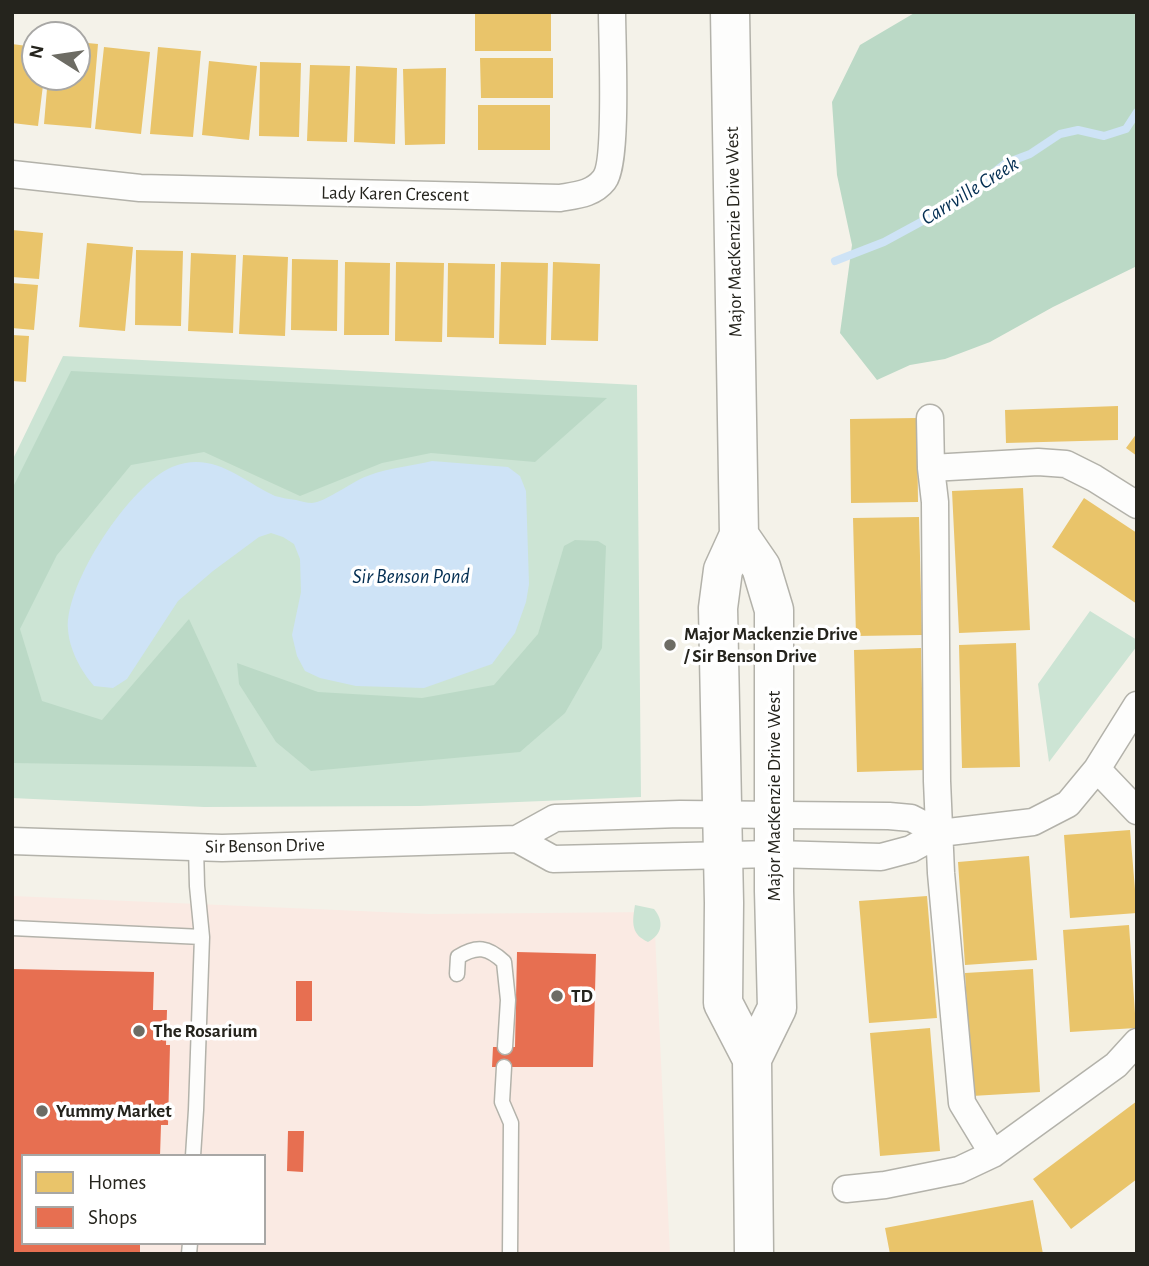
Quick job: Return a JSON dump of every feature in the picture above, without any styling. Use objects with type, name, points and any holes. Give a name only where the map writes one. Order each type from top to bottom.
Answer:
[{"type":"main road","name":"Major MacKenzie Drive West","points":[[730,12],[739,535],[723,570],[718,608],[723,1003],[752,1059]]},
{"type":"main road","name":"Major MacKenzie Drive West","points":[[739,535],[761,567],[774,610],[777,1008],[752,1059],[754,1254]]},
{"type":"street","name":"Lady Karen Crescent","points":[[12,174],[140,188],[561,198],[590,193],[607,178],[611,150],[612,12]]},
{"type":"street","points":[[930,418],[930,468],[935,502],[937,781],[941,873],[962,1103],[993,1154]]},
{"type":"street","points":[[930,468],[1038,462],[1066,464],[1137,505]]},
{"type":"street","points":[[517,838],[553,859],[774,854],[881,857],[911,849],[940,833],[1033,822],[1068,804],[1097,769],[1137,705]]},
{"type":"street","points":[[1097,769],[1137,811]]},
{"type":"street","name":"Sir Benson Drive","points":[[12,841],[196,848],[517,838],[555,818],[722,815],[911,818],[940,833]]},
{"type":"street","points":[[846,1189],[885,1185],[958,1170],[993,1154],[1116,1065],[1137,1042]]},
{"type":"lane","points":[[192,1154],[202,937],[196,848]]},
{"type":"lane","points":[[12,928],[202,937]]},
{"type":"lane","points":[[457,974],[458,957],[469,950],[481,949],[495,954],[504,962],[508,1000],[505,1047]]},
{"type":"lane","points":[[504,1067],[502,1102],[510,1123],[510,1254]]},
{"type":"shaded area","points":[[12,896],[429,914],[654,912],[670,1254],[12,1254]]},
{"type":"green space","points":[[916,12],[1137,12],[1137,266],[1053,307],[990,342],[945,359],[910,365],[877,380],[840,333],[852,245],[837,175],[832,102],[860,45]]},
{"type":"green space","points":[[63,356],[637,385],[641,797],[420,806],[204,807],[12,798],[12,461]]},
{"type":"green space","points":[[71,371],[607,398],[535,462],[431,453],[382,463],[300,496],[204,452],[131,465],[57,555],[20,629],[42,701],[102,720],[189,619],[257,767],[12,763],[12,489]]},
{"type":"green space","points":[[575,540],[598,541],[606,546],[602,648],[565,713],[520,752],[311,771],[276,742],[239,684],[237,663],[318,692],[422,698],[494,685],[538,634],[564,546]]},
{"type":"green space","points":[[1090,611],[1137,640],[1137,646],[1049,762],[1038,684]]},
{"type":"green space","points":[[635,905],[654,909],[659,918],[659,931],[648,942],[638,935],[634,927]]},
{"type":"water","name":"Sir Benson Pond","points":[[432,461],[508,467],[520,476],[526,491],[529,584],[526,602],[515,633],[492,664],[424,688],[356,686],[320,678],[305,671],[297,656],[292,635],[301,592],[300,559],[294,544],[271,533],[259,537],[178,601],[127,679],[113,688],[94,686],[80,667],[73,652],[68,629],[77,587],[103,538],[120,514],[155,477],[172,467],[201,462],[214,464],[275,496],[312,503],[370,475]]},
{"type":"building: Homes","points":[[475,12],[551,12],[551,51],[475,51]]},
{"type":"building: Homes","points":[[91,43],[98,44],[91,128],[44,124],[47,91],[91,91]]},
{"type":"building: Homes","points":[[12,44],[21,45],[21,91],[42,91],[38,126],[12,123]]},
{"type":"building: Homes","points":[[104,47],[150,52],[141,134],[95,129]]},
{"type":"building: Homes","points":[[158,47],[201,51],[193,137],[150,134]]},
{"type":"building: Homes","points":[[480,58],[553,58],[553,98],[481,98]]},
{"type":"building: Homes","points":[[209,61],[257,66],[249,140],[202,135]]},
{"type":"building: Homes","points":[[260,62],[301,63],[299,137],[259,136]]},
{"type":"building: Homes","points":[[310,65],[350,66],[347,142],[307,141]]},
{"type":"building: Homes","points":[[356,66],[397,68],[395,144],[354,142]]},
{"type":"building: Homes","points":[[446,68],[445,144],[405,145],[403,69]]},
{"type":"building: Homes","points":[[478,105],[550,105],[550,150],[478,150]]},
{"type":"building: Homes","points":[[12,230],[43,233],[39,279],[12,277]]},
{"type":"building: Homes","points":[[87,243],[133,247],[125,331],[79,327]]},
{"type":"building: Homes","points":[[136,250],[183,251],[181,326],[135,325]]},
{"type":"building: Homes","points":[[191,253],[236,255],[233,333],[188,331]]},
{"type":"building: Homes","points":[[243,255],[288,257],[285,336],[239,334]]},
{"type":"building: Homes","points":[[292,259],[338,260],[337,331],[291,330]]},
{"type":"building: Homes","points":[[345,262],[390,263],[389,335],[344,335]]},
{"type":"building: Homes","points":[[396,262],[444,263],[442,342],[395,341]]},
{"type":"building: Homes","points":[[501,262],[548,263],[546,345],[499,344]]},
{"type":"building: Homes","points":[[553,262],[600,264],[598,341],[551,340]]},
{"type":"building: Homes","points":[[448,263],[495,264],[494,338],[447,337]]},
{"type":"building: Homes","points":[[12,283],[38,285],[34,330],[12,328]]},
{"type":"building: Homes","points":[[12,335],[29,336],[26,382],[12,381]]},
{"type":"building: Homes","points":[[1118,406],[1118,440],[1006,443],[1005,410]]},
{"type":"building: Homes","points":[[917,418],[918,502],[851,503],[850,419]]},
{"type":"building: Homes","points":[[1137,433],[1137,456],[1126,448]]},
{"type":"building: Homes","points":[[1023,488],[1030,630],[959,633],[952,491]]},
{"type":"building: Homes","points":[[1084,498],[1137,533],[1137,604],[1052,547]]},
{"type":"building: Homes","points":[[919,517],[922,635],[856,636],[853,518]]},
{"type":"building: Homes","points":[[1016,643],[1020,767],[962,768],[959,645]]},
{"type":"building: Homes","points":[[921,648],[924,770],[857,772],[854,650]]},
{"type":"building: Homes","points":[[1130,830],[1137,913],[1070,918],[1064,835]]},
{"type":"building: Homes","points":[[1029,856],[1037,960],[965,965],[958,862]]},
{"type":"building: Homes","points":[[927,896],[937,1018],[869,1023],[859,901]]},
{"type":"building: Homes","points":[[1129,925],[1136,1028],[1070,1032],[1063,930]]},
{"type":"building: Homes","points":[[1033,969],[1040,1092],[972,1096],[965,973]]},
{"type":"building: Homes","points":[[930,1028],[940,1151],[880,1156],[870,1033]]},
{"type":"building: Homes","points":[[1137,1101],[1137,1179],[1071,1229],[1033,1179]]},
{"type":"building: Homes","points":[[1033,1200],[1043,1254],[890,1254],[885,1228]]},
{"type":"building: Shops","points":[[517,952],[596,954],[593,1067],[492,1067],[493,1047],[515,1047]]},
{"type":"building: Shops","points":[[12,969],[154,972],[153,1010],[167,1010],[166,1045],[170,1045],[168,1125],[161,1125],[160,1154],[21,1154],[21,1245],[140,1245],[140,1254],[12,1254]]},
{"type":"building: Shops","points":[[296,981],[312,981],[312,1021],[296,1021]]},
{"type":"building: Shops","points":[[288,1131],[304,1131],[303,1172],[287,1171]]},
{"type":"waterway","name":"Carrville Creek","points":[[835,261],[884,242],[954,204],[1006,163],[1030,154],[1060,134],[1078,130],[1104,136],[1126,129],[1137,112]]},
{"type":"place","name":"Major Mackenzie Drive / Sir Benson Drive","points":[[670,645]]},
{"type":"place","name":"TD","points":[[557,996]]},
{"type":"place","name":"The Rosarium","points":[[139,1031]]},
{"type":"place","name":"Yummy Market","points":[[42,1111]]}]
